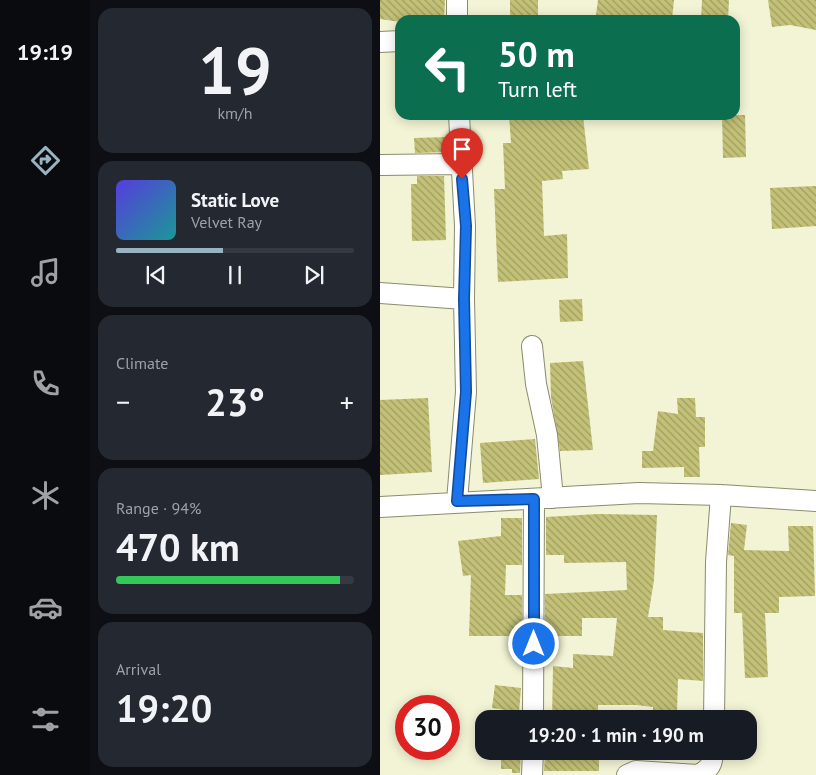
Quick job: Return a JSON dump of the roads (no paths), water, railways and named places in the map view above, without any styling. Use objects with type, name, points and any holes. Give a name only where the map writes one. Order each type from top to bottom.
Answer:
[{"type":"street","points":[[457,15],[458,0]]},
{"type":"street","points":[[380,42],[395,41]]},
{"type":"street","points":[[457,501],[465,402],[464,299],[466,226],[459,120]]},
{"type":"street","points":[[380,165],[461,164]]},
{"type":"street","points":[[380,294],[464,299]]},
{"type":"street","points":[[532,346],[536,384],[547,435],[533,710]]},
{"type":"street","points":[[380,507],[457,501],[639,493],[721,495],[816,502]]},
{"type":"street","points":[[714,710],[716,562],[721,495]]},
{"type":"street","points":[[532,775],[533,760]]},
{"type":"street","points":[[627,775],[636,771],[698,775],[706,771],[713,763],[713,760]]}]
